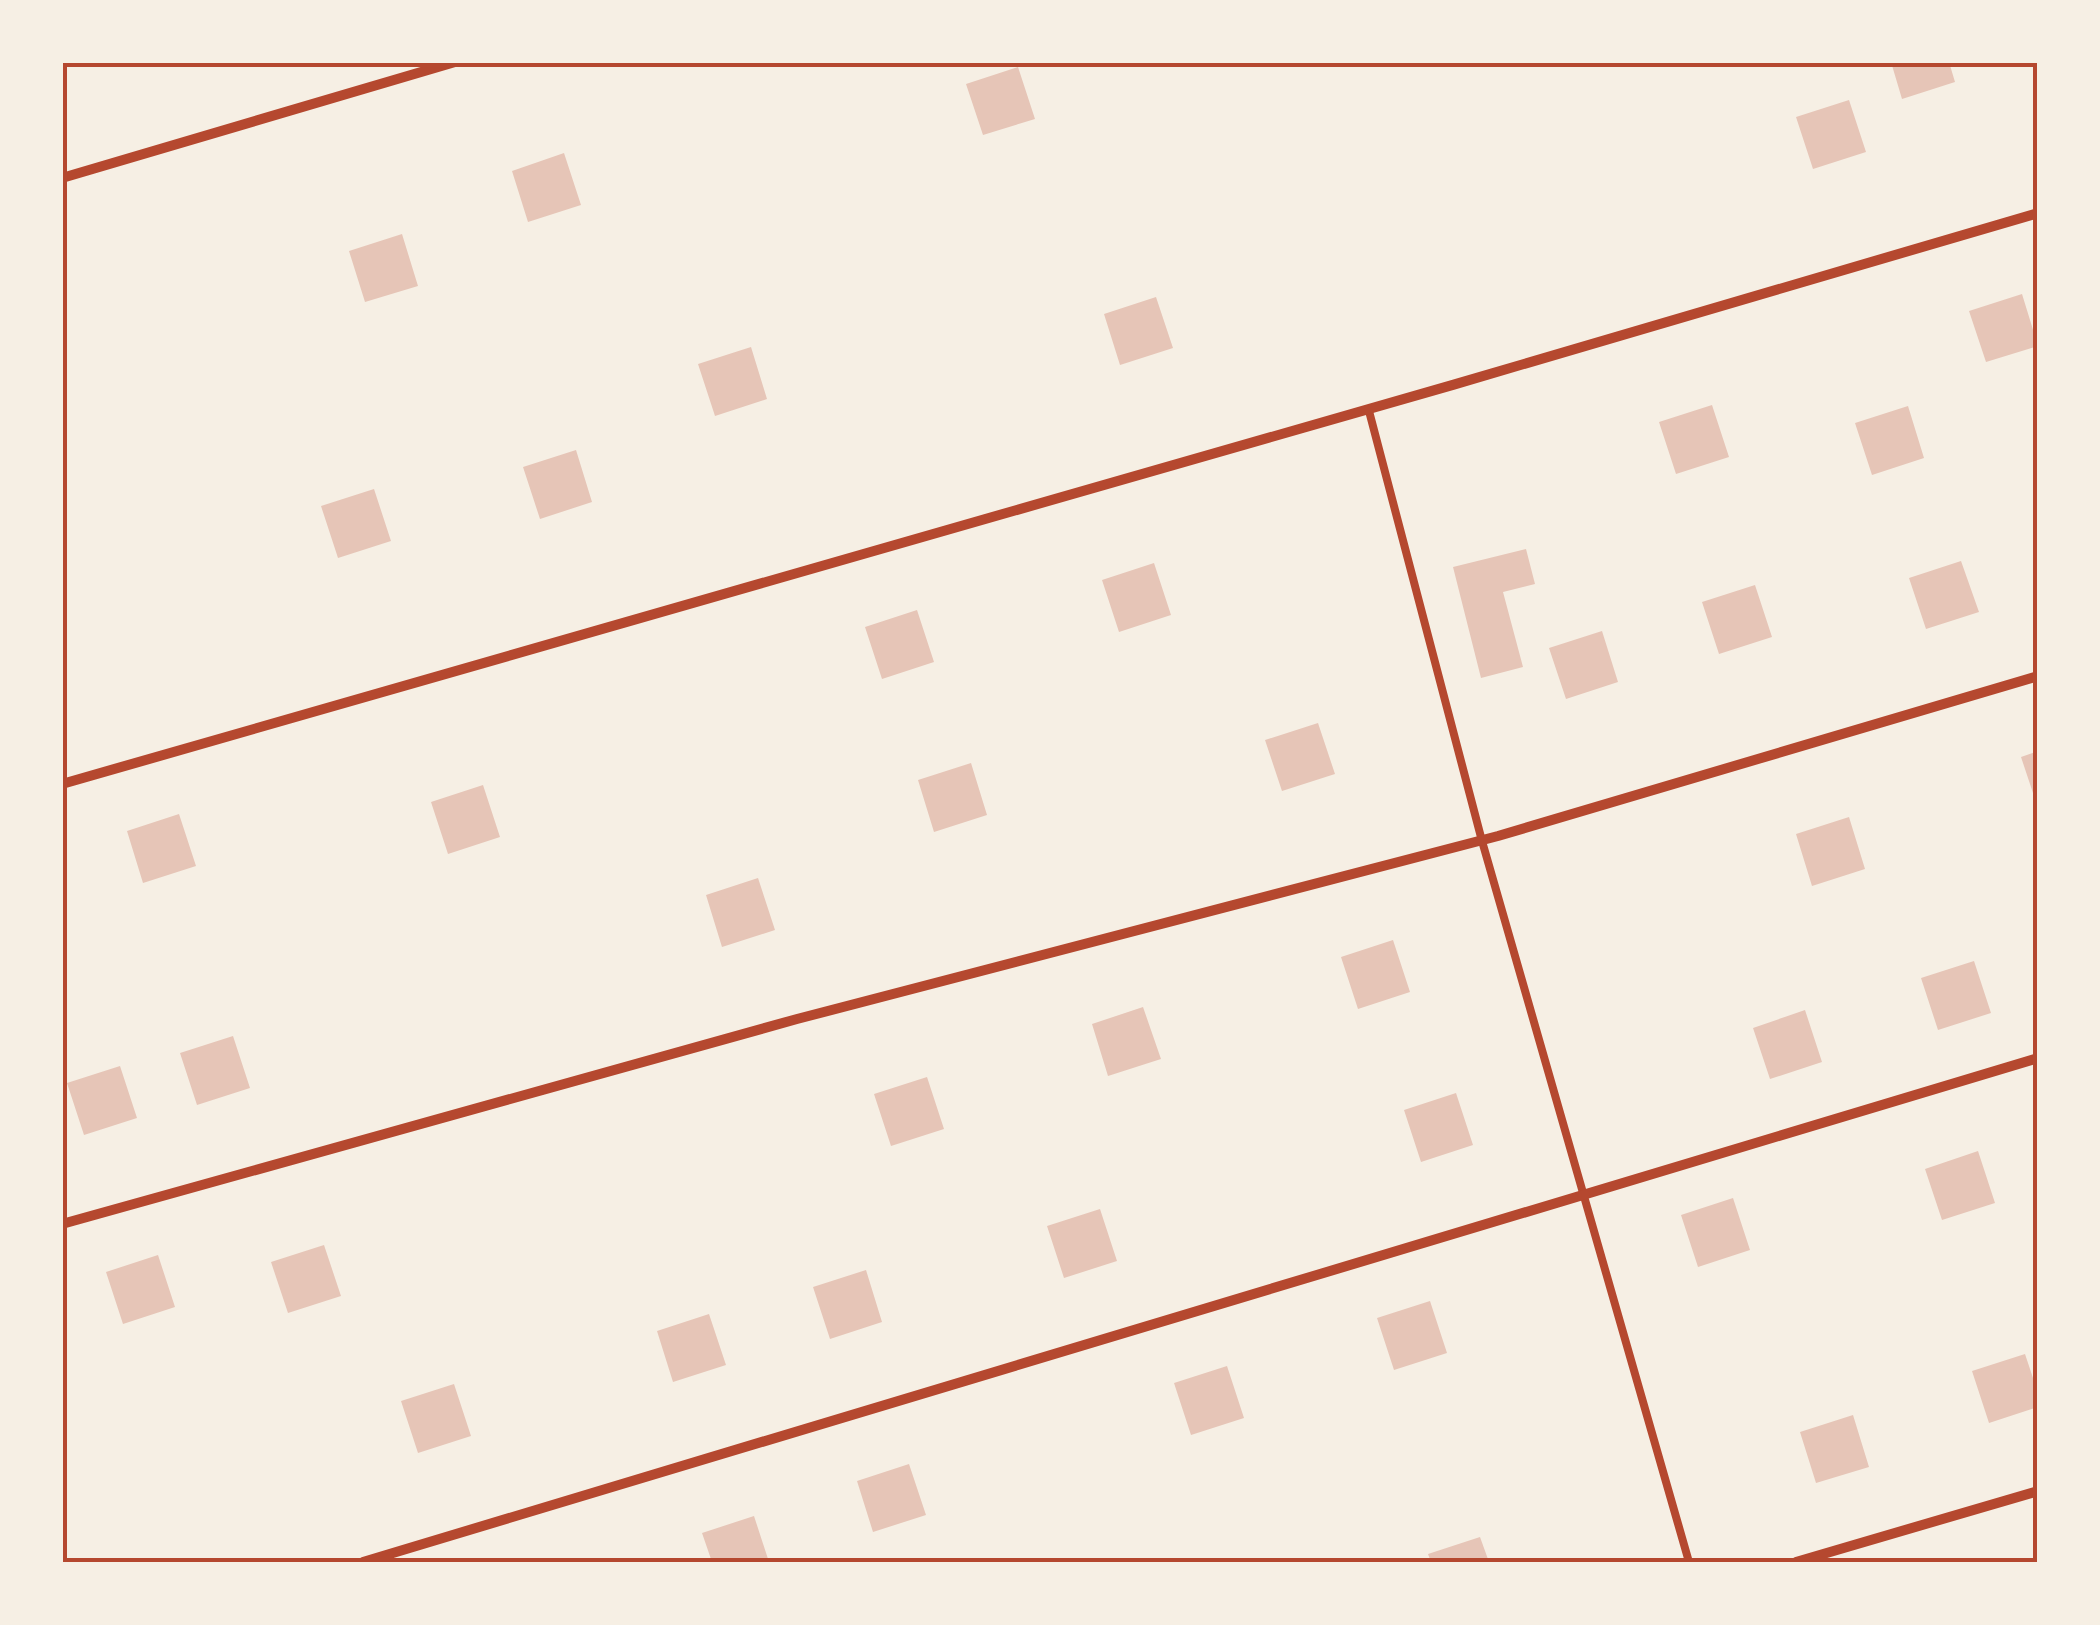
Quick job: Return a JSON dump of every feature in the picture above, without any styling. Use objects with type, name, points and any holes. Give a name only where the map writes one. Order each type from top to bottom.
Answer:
[{"type":"street","points":[[62,178],[455,62]]},
{"type":"street","points":[[62,784],[1369,412],[2038,214]]},
{"type":"street","points":[[62,1224],[778,1024],[1482,841],[2038,676]]},
{"type":"street","points":[[363,1562],[2038,1058]]},
{"type":"street","points":[[1796,1562],[2038,1492]]},
{"type":"lane","points":[[1369,412],[1482,841],[1690,1562]]},
{"type":"building","points":[[1891,62],[1949,62],[1955,82],[1902,99]]},
{"type":"building","points":[[1018,67],[1035,119],[983,135],[966,84]]},
{"type":"building","points":[[1849,100],[1866,152],[1813,169],[1796,117]]},
{"type":"building","points":[[564,153],[581,205],[528,222],[512,171]]},
{"type":"building","points":[[402,234],[418,286],[365,302],[349,251]]},
{"type":"building","points":[[2022,294],[2038,346],[1986,362],[1969,311]]},
{"type":"building","points":[[1156,297],[1173,348],[1120,365],[1104,314]]},
{"type":"building","points":[[751,347],[767,399],[715,416],[698,364]]},
{"type":"building","points":[[1712,405],[1729,457],[1676,474],[1659,422]]},
{"type":"building","points":[[1908,406],[1924,458],[1872,475],[1855,423]]},
{"type":"building","points":[[576,450],[592,502],[540,519],[523,467]]},
{"type":"building","points":[[374,489],[391,541],[338,558],[321,506]]},
{"type":"building","points":[[1526,549],[1535,584],[1503,592],[1523,667],[1481,678],[1453,567]]},
{"type":"building","points":[[1961,561],[1979,612],[1926,629],[1909,578]]},
{"type":"building","points":[[1154,563],[1171,615],[1119,632],[1102,580]]},
{"type":"building","points":[[1755,585],[1772,637],[1719,654],[1702,602]]},
{"type":"building","points":[[917,610],[934,662],[882,679],[865,627]]},
{"type":"building","points":[[1602,631],[1618,682],[1566,699],[1549,648]]},
{"type":"building","points":[[1318,723],[1335,774],[1282,791],[1265,740]]},
{"type":"building","points":[[2038,751],[2038,805],[2037,805],[2021,757]]},
{"type":"building","points":[[971,763],[987,815],[934,832],[918,780]]},
{"type":"building","points":[[483,785],[500,837],[448,854],[431,802]]},
{"type":"building","points":[[179,814],[196,866],[143,883],[127,831]]},
{"type":"building","points":[[1849,817],[1865,869],[1812,886],[1796,834]]},
{"type":"building","points":[[758,878],[775,930],[722,947],[706,895]]},
{"type":"building","points":[[1393,940],[1410,992],[1358,1009],[1341,957]]},
{"type":"building","points":[[1974,961],[1991,1013],[1938,1030],[1921,978]]},
{"type":"building","points":[[1143,1007],[1161,1059],[1108,1076],[1092,1024]]},
{"type":"building","points":[[1805,1010],[1822,1062],[1770,1079],[1753,1028]]},
{"type":"building","points":[[233,1036],[250,1088],[197,1105],[180,1053]]},
{"type":"building","points":[[120,1066],[137,1118],[84,1135],[67,1083]]},
{"type":"building","points":[[927,1077],[944,1129],[891,1146],[874,1094]]},
{"type":"building","points":[[1456,1093],[1473,1145],[1421,1162],[1404,1110]]},
{"type":"building","points":[[1978,1151],[1995,1203],[1942,1220],[1925,1169]]},
{"type":"building","points":[[1733,1198],[1750,1250],[1698,1267],[1681,1215]]},
{"type":"building","points":[[1100,1209],[1117,1261],[1064,1278],[1047,1226]]},
{"type":"building","points":[[324,1245],[341,1296],[288,1313],[271,1262]]},
{"type":"building","points":[[158,1255],[175,1307],[123,1324],[106,1272]]},
{"type":"building","points":[[866,1270],[882,1322],[830,1339],[813,1287]]},
{"type":"building","points":[[1430,1301],[1447,1353],[1394,1370],[1377,1318]]},
{"type":"building","points":[[709,1314],[726,1365],[673,1382],[657,1331]]},
{"type":"building","points":[[2025,1354],[2038,1393],[2038,1407],[1989,1423],[1972,1371]]},
{"type":"building","points":[[1227,1366],[1244,1418],[1191,1435],[1174,1383]]},
{"type":"building","points":[[454,1384],[471,1436],[418,1453],[401,1401]]},
{"type":"building","points":[[1853,1415],[1869,1467],[1816,1483],[1800,1432]]},
{"type":"building","points":[[909,1464],[926,1515],[873,1532],[857,1481]]},
{"type":"building","points":[[754,1516],[769,1562],[712,1562],[702,1533]]},
{"type":"building","points":[[1480,1537],[1489,1562],[1431,1562],[1428,1554]]}]
